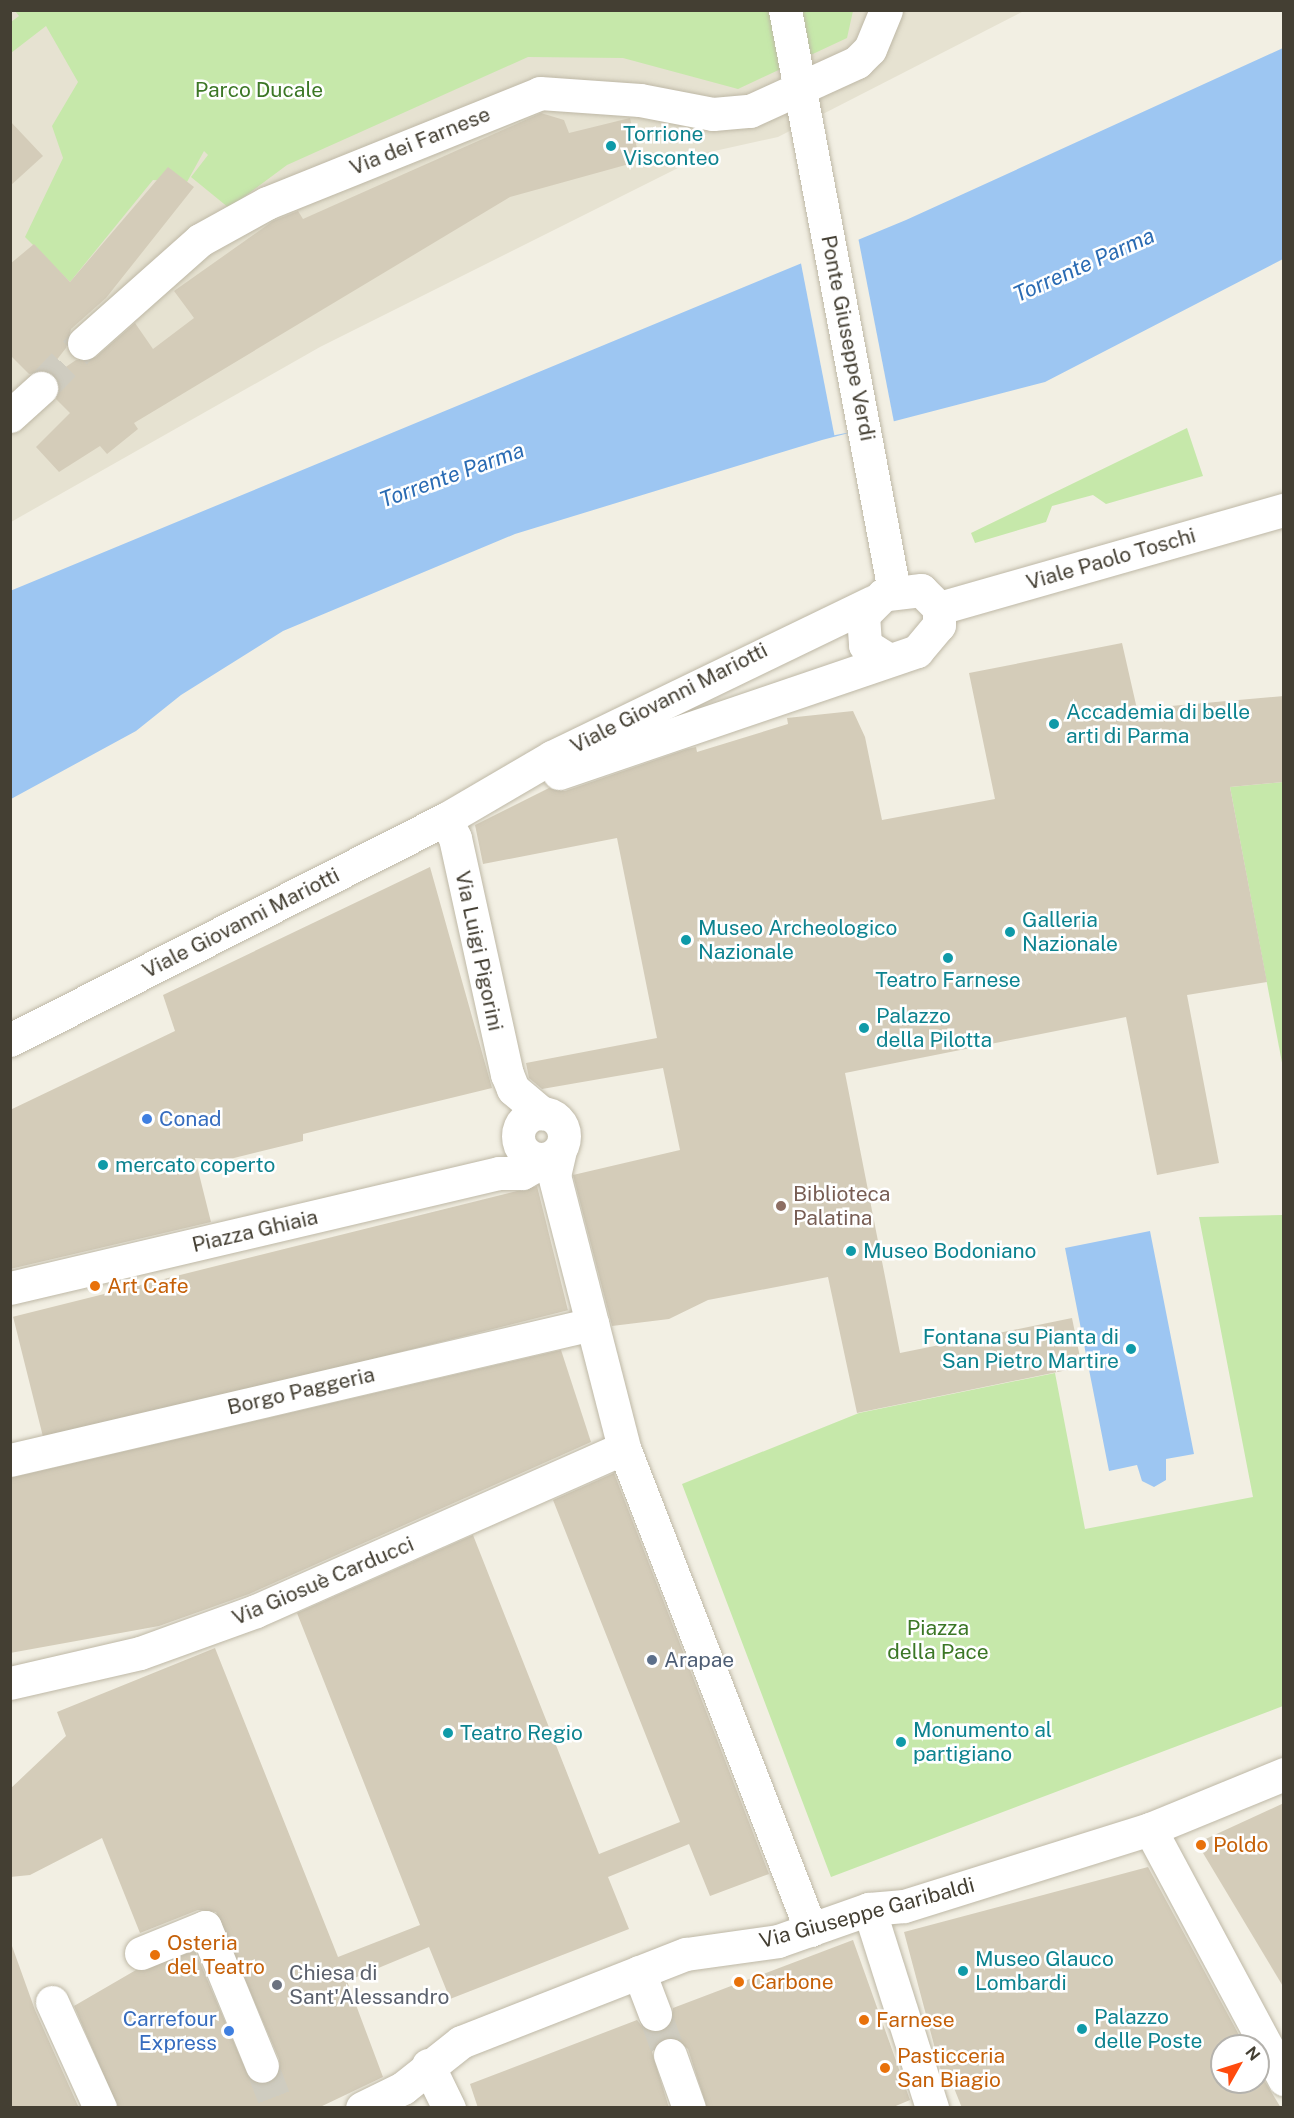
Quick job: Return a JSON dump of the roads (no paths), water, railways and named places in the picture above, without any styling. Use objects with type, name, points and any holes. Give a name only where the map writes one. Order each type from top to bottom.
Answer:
[{"type":"street","name":"Ponte Giuseppe Verdi","points":[[785,10],[890,553],[883,597]]},
{"type":"street","name":"Via dei Farnese","points":[[84,344],[200,240],[267,203],[540,93],[640,100],[713,114],[750,111],[800,90],[865,56],[886,10]]},
{"type":"street","name":"Viale Paolo Toschi","points":[[939,608],[1284,510]]},
{"type":"street","points":[[921,590],[939,608],[939,625],[929,642],[886,659],[870,650],[862,635],[863,615],[883,597],[921,590]]},
{"type":"street","name":"Viale Giovanni Mariotti","points":[[10,1040],[459,812],[552,757],[883,597]]},
{"type":"street","name":"Viale Giovanni Mariotti","points":[[459,812],[886,659]]},
{"type":"street","name":"Via Luigi Pigorini","points":[[459,812],[455,838],[511,1085],[537,1148]]},
{"type":"street","points":[[511,1085],[542,1113],[555,1118],[563,1130],[537,1148],[553,1171],[624,1448],[811,1930]]},
{"type":"street","name":"Piazza Ghiaia","points":[[10,1288],[500,1173],[529,1171],[537,1148]]},
{"type":"street","name":"Borgo Paggeria","points":[[10,1460],[592,1324]]},
{"type":"street","name":"Via Giosuè Carducci","points":[[10,1683],[140,1653],[256,1611],[624,1448]]},
{"type":"street","name":"Via Giuseppe Garibaldi","points":[[362,2108],[403,2088],[428,2065],[461,2043],[698,1950],[765,1943],[811,1930],[869,1909],[904,1906],[1150,1829],[1284,1774]]},
{"type":"street","points":[[1150,1829],[1284,2079]]},
{"type":"street","points":[[869,1909],[932,2108]]},
{"type":"street","points":[[141,1953],[205,1927],[262,2066]]},
{"type":"street","points":[[639,1972],[655,2014]]},
{"type":"street","points":[[52,2002],[100,2108]]},
{"type":"street","points":[[670,2055],[689,2108]]},
{"type":"street","points":[[428,2065],[449,2108]]},
{"type":"water","name":"Torrente Parma","points":[[1283,48],[1283,259],[1045,382],[822,440],[515,534],[283,631],[181,695],[136,731],[11,799],[10,591],[906,220]]},
{"type":"water","points":[[1150,1231],[1194,1454],[1166,1459],[1166,1480],[1154,1487],[1142,1481],[1137,1465],[1109,1471],[1065,1248]]},
{"type":"tunnel","points":[[41,388],[84,343]]},
{"type":"tunnel","points":[[655,2014],[670,2055]]},
{"type":"tunnel","points":[[262,2066],[278,2108]]},
{"type":"place","name":"Torrione Visconteo","points":[[611,146]]},
{"type":"place","name":"Accademia di belle arti di Parma","points":[[1054,724]]},
{"type":"place","name":"Galleria Nazionale","points":[[1010,932]]},
{"type":"place","name":"Museo Archeologico Nazionale","points":[[686,940]]},
{"type":"place","name":"Teatro Farnese","points":[[948,958]]},
{"type":"place","name":"Palazzo della Pilotta","points":[[864,1028]]},
{"type":"place","name":"Conad","points":[[147,1119]]},
{"type":"place","name":"mercato coperto","points":[[103,1165]]},
{"type":"place","name":"Biblioteca Palatina","points":[[781,1206]]},
{"type":"place","name":"Museo Bodoniano","points":[[851,1251]]},
{"type":"place","name":"Art Cafe","points":[[95,1286]]},
{"type":"place","name":"Fontana su Pianta di San Pietro Martire","points":[[1131,1349]]},
{"type":"place","name":"Arapae","points":[[652,1660]]},
{"type":"place","name":"Teatro Regio","points":[[448,1733]]},
{"type":"place","name":"Monumento al partigiano","points":[[901,1742]]},
{"type":"place","name":"Poldo","points":[[1201,1845]]},
{"type":"place","name":"Osteria del Teatro","points":[[155,1955]]},
{"type":"place","name":"Museo Glauco Lombardi","points":[[963,1971]]},
{"type":"place","name":"Carbone","points":[[739,1982]]},
{"type":"place","name":"Chiesa di Sant'Alessandro","points":[[277,1985]]},
{"type":"place","name":"Farnese","points":[[864,2020]]},
{"type":"place","name":"Palazzo delle Poste","points":[[1082,2029]]},
{"type":"place","name":"Carrefour Express","points":[[229,2031]]},
{"type":"place","name":"Pasticceria San Biagio","points":[[885,2068]]},
{"type":"park label","name":"Parco Ducale","points":[[259,90]]},
{"type":"park label","name":"Piazza della Pace","points":[[938,1640]]}]
